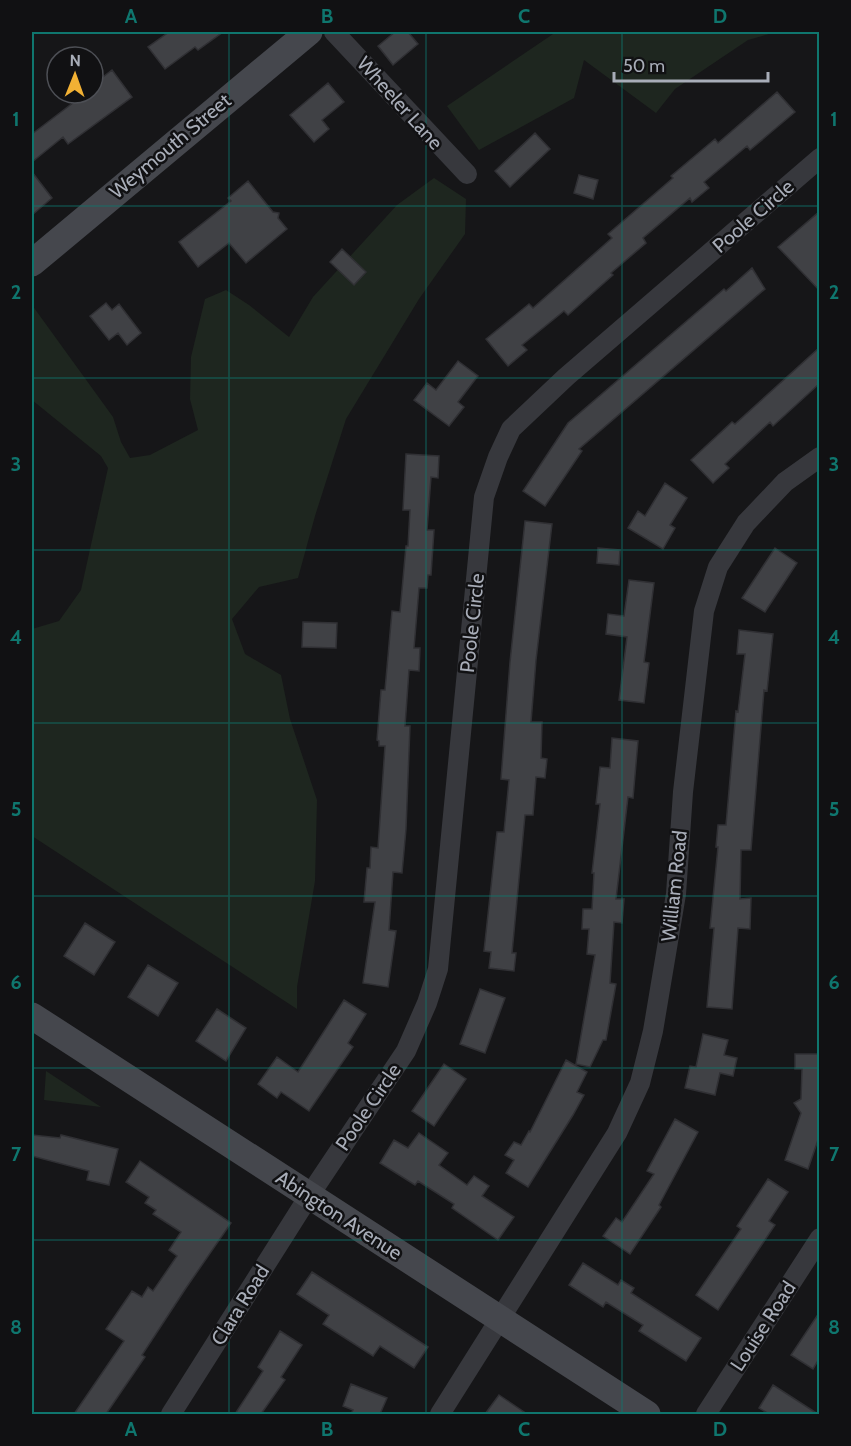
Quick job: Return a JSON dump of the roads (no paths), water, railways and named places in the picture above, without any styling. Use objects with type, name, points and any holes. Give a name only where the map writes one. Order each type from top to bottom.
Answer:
[{"type":"main road","name":"Weymouth Street","points":[[32,262],[309,32]]},
{"type":"main road","name":"Abington Avenue","points":[[32,1016],[647,1414]]},
{"type":"street","name":"Wheeler Lane","points":[[334,32],[467,174]]},
{"type":"street","name":"Poole Circle","points":[[309,1196],[406,1051],[427,1004],[438,969],[484,497],[511,429],[566,377],[819,158]]},
{"type":"street","name":"William Road","points":[[440,1414],[617,1133],[640,1083],[653,1031],[676,894],[683,792],[704,611],[718,567],[746,523],[785,482],[819,457]]},
{"type":"street","name":"Clara Road","points":[[171,1414],[309,1196]]},
{"type":"street","name":"Louise Road","points":[[706,1414],[819,1238]]}]
